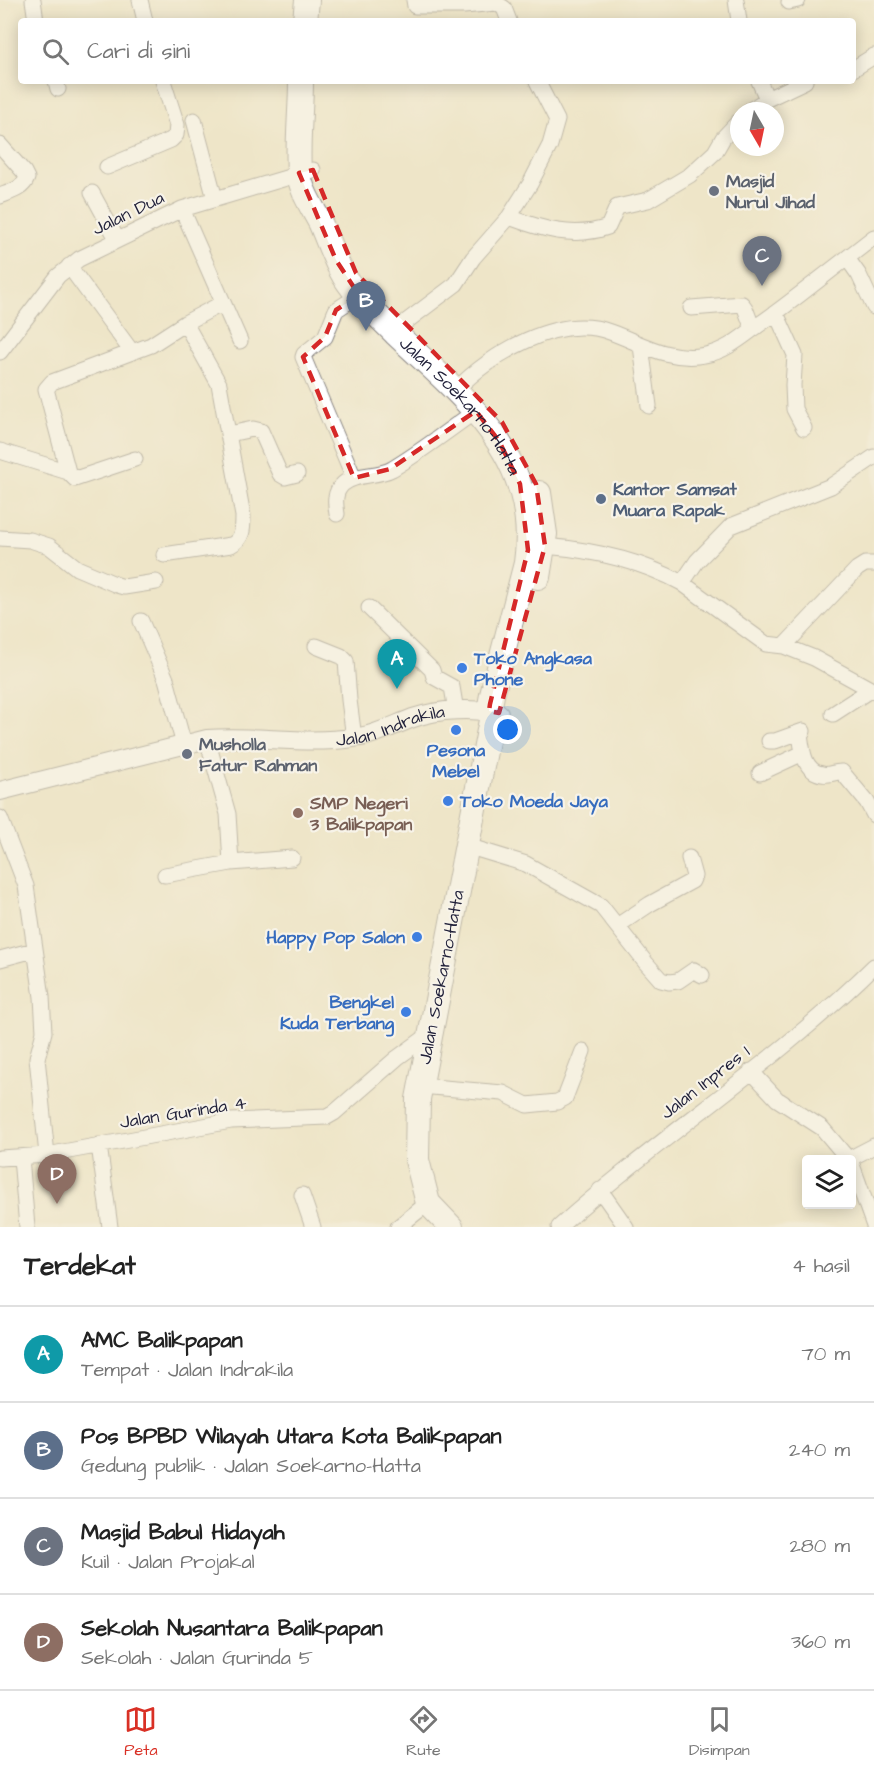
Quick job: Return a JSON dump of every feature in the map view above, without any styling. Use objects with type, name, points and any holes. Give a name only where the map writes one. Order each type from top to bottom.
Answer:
[{"type":"highway","points":[[305,18],[306,0]]},
{"type":"highway","points":[[318,18],[320,0]]},
{"type":"highway","name":"Jalan Soekarno-Hatta","points":[[302,84],[305,191],[345,278],[359,295],[391,318]]},
{"type":"highway","name":"Jalan Soekarno-Hatta","points":[[314,84],[311,139],[306,172],[318,190],[350,262],[391,318],[460,386],[502,422],[524,458],[542,502],[545,546],[515,669],[493,715]]},
{"type":"highway","name":"Jalan Soekarno-Hatta","points":[[451,1227],[428,1203],[417,1160],[420,1086],[466,846],[526,564],[527,525],[524,498],[515,469],[494,433],[460,386]]},
{"type":"street","points":[[33,0],[36,18]]},
{"type":"street","points":[[140,0],[144,18]]},
{"type":"street","points":[[414,0],[415,6],[464,6],[496,3],[504,8],[508,18]]},
{"type":"street","points":[[736,0],[739,18]]},
{"type":"street","points":[[856,67],[874,56]]},
{"type":"street","points":[[107,167],[171,140],[177,133],[177,125],[164,84]]},
{"type":"street","points":[[391,318],[456,284],[473,258],[509,217],[530,184],[557,127],[556,115],[538,84]]},
{"type":"street","points":[[760,84],[767,99]]},
{"type":"street","points":[[762,102],[799,84]]},
{"type":"street","points":[[194,120],[215,199]]},
{"type":"street","points":[[509,217],[557,232],[608,227],[616,207],[648,200],[697,171],[715,152],[730,130]]},
{"type":"street","points":[[0,145],[27,178],[25,184],[18,189],[0,196]]},
{"type":"street","name":"Jalan Dua","points":[[0,352],[58,276],[79,259],[182,209],[306,172]]},
{"type":"street","points":[[92,193],[117,239]]},
{"type":"street","points":[[182,209],[204,254],[240,340]]},
{"type":"street","points":[[460,386],[494,357],[515,346],[568,327],[584,326],[600,329],[641,346],[681,356],[703,355],[727,348],[874,237]]},
{"type":"street","points":[[847,258],[859,275],[874,307]]},
{"type":"street","points":[[69,266],[132,352]]},
{"type":"street","points":[[354,478],[303,357],[325,337],[336,310],[359,295]]},
{"type":"street","points":[[135,459],[77,479],[72,478],[68,472],[46,389],[47,385],[151,345],[185,323],[223,303]]},
{"type":"street","points":[[691,308],[742,304],[753,329]]},
{"type":"street","points":[[776,313],[795,355],[794,409],[804,428]]},
{"type":"street","points":[[164,555],[231,545],[238,542],[243,532],[243,516],[219,384],[185,323]]},
{"type":"street","points":[[641,346],[649,406]]},
{"type":"street","points":[[337,514],[335,505],[338,491],[346,482],[390,469],[476,411]]},
{"type":"street","points":[[229,434],[253,429],[261,431],[280,474],[285,477],[297,474]]},
{"type":"street","points":[[0,451],[68,472]]},
{"type":"street","points":[[682,583],[697,561],[731,526],[831,486],[874,457]]},
{"type":"street","points":[[0,538],[30,540],[49,546],[77,568],[124,587],[156,582]]},
{"type":"street","points":[[545,546],[584,549],[627,560],[669,576],[766,644],[784,646],[814,658],[872,690],[833,714]]},
{"type":"street","points":[[784,646],[857,569],[865,564],[874,564]]},
{"type":"street","points":[[369,608],[432,670],[434,677],[452,687],[456,711]]},
{"type":"street","points":[[141,621],[166,679],[184,745]]},
{"type":"street","points":[[316,646],[341,656],[346,661],[354,738]]},
{"type":"street","name":"Jalan Indrakila","points":[[0,791],[207,739],[354,738],[428,713],[456,711],[493,715]]},
{"type":"street","points":[[769,741],[801,732],[806,764],[813,771],[821,774],[842,771],[867,802],[874,815]]},
{"type":"street","points":[[207,739],[228,814],[231,863]]},
{"type":"street","points":[[760,773],[803,753]]},
{"type":"street","points":[[0,818],[26,886],[42,998],[44,1032],[37,1058],[47,1155]]},
{"type":"street","points":[[466,846],[526,864],[601,906],[661,980],[678,981],[694,970],[702,975]]},
{"type":"street","points":[[165,876],[231,863],[292,858]]},
{"type":"street","points":[[617,926],[692,880],[694,876],[689,858]]},
{"type":"street","points":[[0,960],[34,950]]},
{"type":"street","name":"Jalan Inpres 1","points":[[559,1227],[600,1190],[831,1007],[873,969]]},
{"type":"street","name":"Jalan Gurinda 4","points":[[0,1158],[47,1155],[225,1121],[327,1117],[340,1109],[406,1051],[430,1034]]},
{"type":"street","points":[[420,1086],[503,1093],[527,1105],[557,1102],[565,1098],[583,1051]]},
{"type":"street","points":[[751,1071],[777,1100],[822,1128],[846,1155]]},
{"type":"street","points":[[99,1145],[110,1227]]},
{"type":"street","points":[[856,1155],[874,1146]]},
{"type":"street","points":[[21,1158],[27,1227]]},
{"type":"street","points":[[856,1173],[871,1202],[874,1226]]},
{"type":"street","points":[[600,1190],[626,1227]]},
{"type":"street","points":[[302,1195],[313,1227]]},
{"type":"street","points":[[398,1227],[428,1203]]},
{"type":"highlighted area","points":[[313,170],[356,273],[502,422],[536,484],[545,546],[499,713],[489,711],[490,704],[528,550],[520,484],[499,441],[476,411],[390,469],[354,478],[303,357],[325,337],[336,310],[359,295],[336,260],[299,173]]},
{"type":"place","name":"Masjid Nurul Jihad","points":[[714,191]]},
{"type":"place","name":"Masjid Babul Hidayah","points":[[762,286]]},
{"type":"place","name":"Pos BPBD Wilayah Utara Kota Balikpapan","points":[[366,331]]},
{"type":"place","name":"Kantor Samsat Muara Rapak","points":[[601,499]]},
{"type":"place","name":"Toko Angkasa Phone","points":[[462,668]]},
{"type":"place","name":"AMC Balikpapan","points":[[397,689]]},
{"type":"place","name":"Pesona Mebel","points":[[456,730]]},
{"type":"place","name":"Musholla Fatur Rahman","points":[[187,754]]},
{"type":"place","name":"Toko Moeda Jaya","points":[[448,801]]},
{"type":"place","name":"SMP Negeri 3 Balikpapan","points":[[298,813]]},
{"type":"place","name":"Happy Pop Salon","points":[[417,937]]},
{"type":"place","name":"Bengkel Kuda Terbang","points":[[406,1012]]},
{"type":"place","name":"Sekolah Nusantara Balikpapan","points":[[57,1204]]}]
